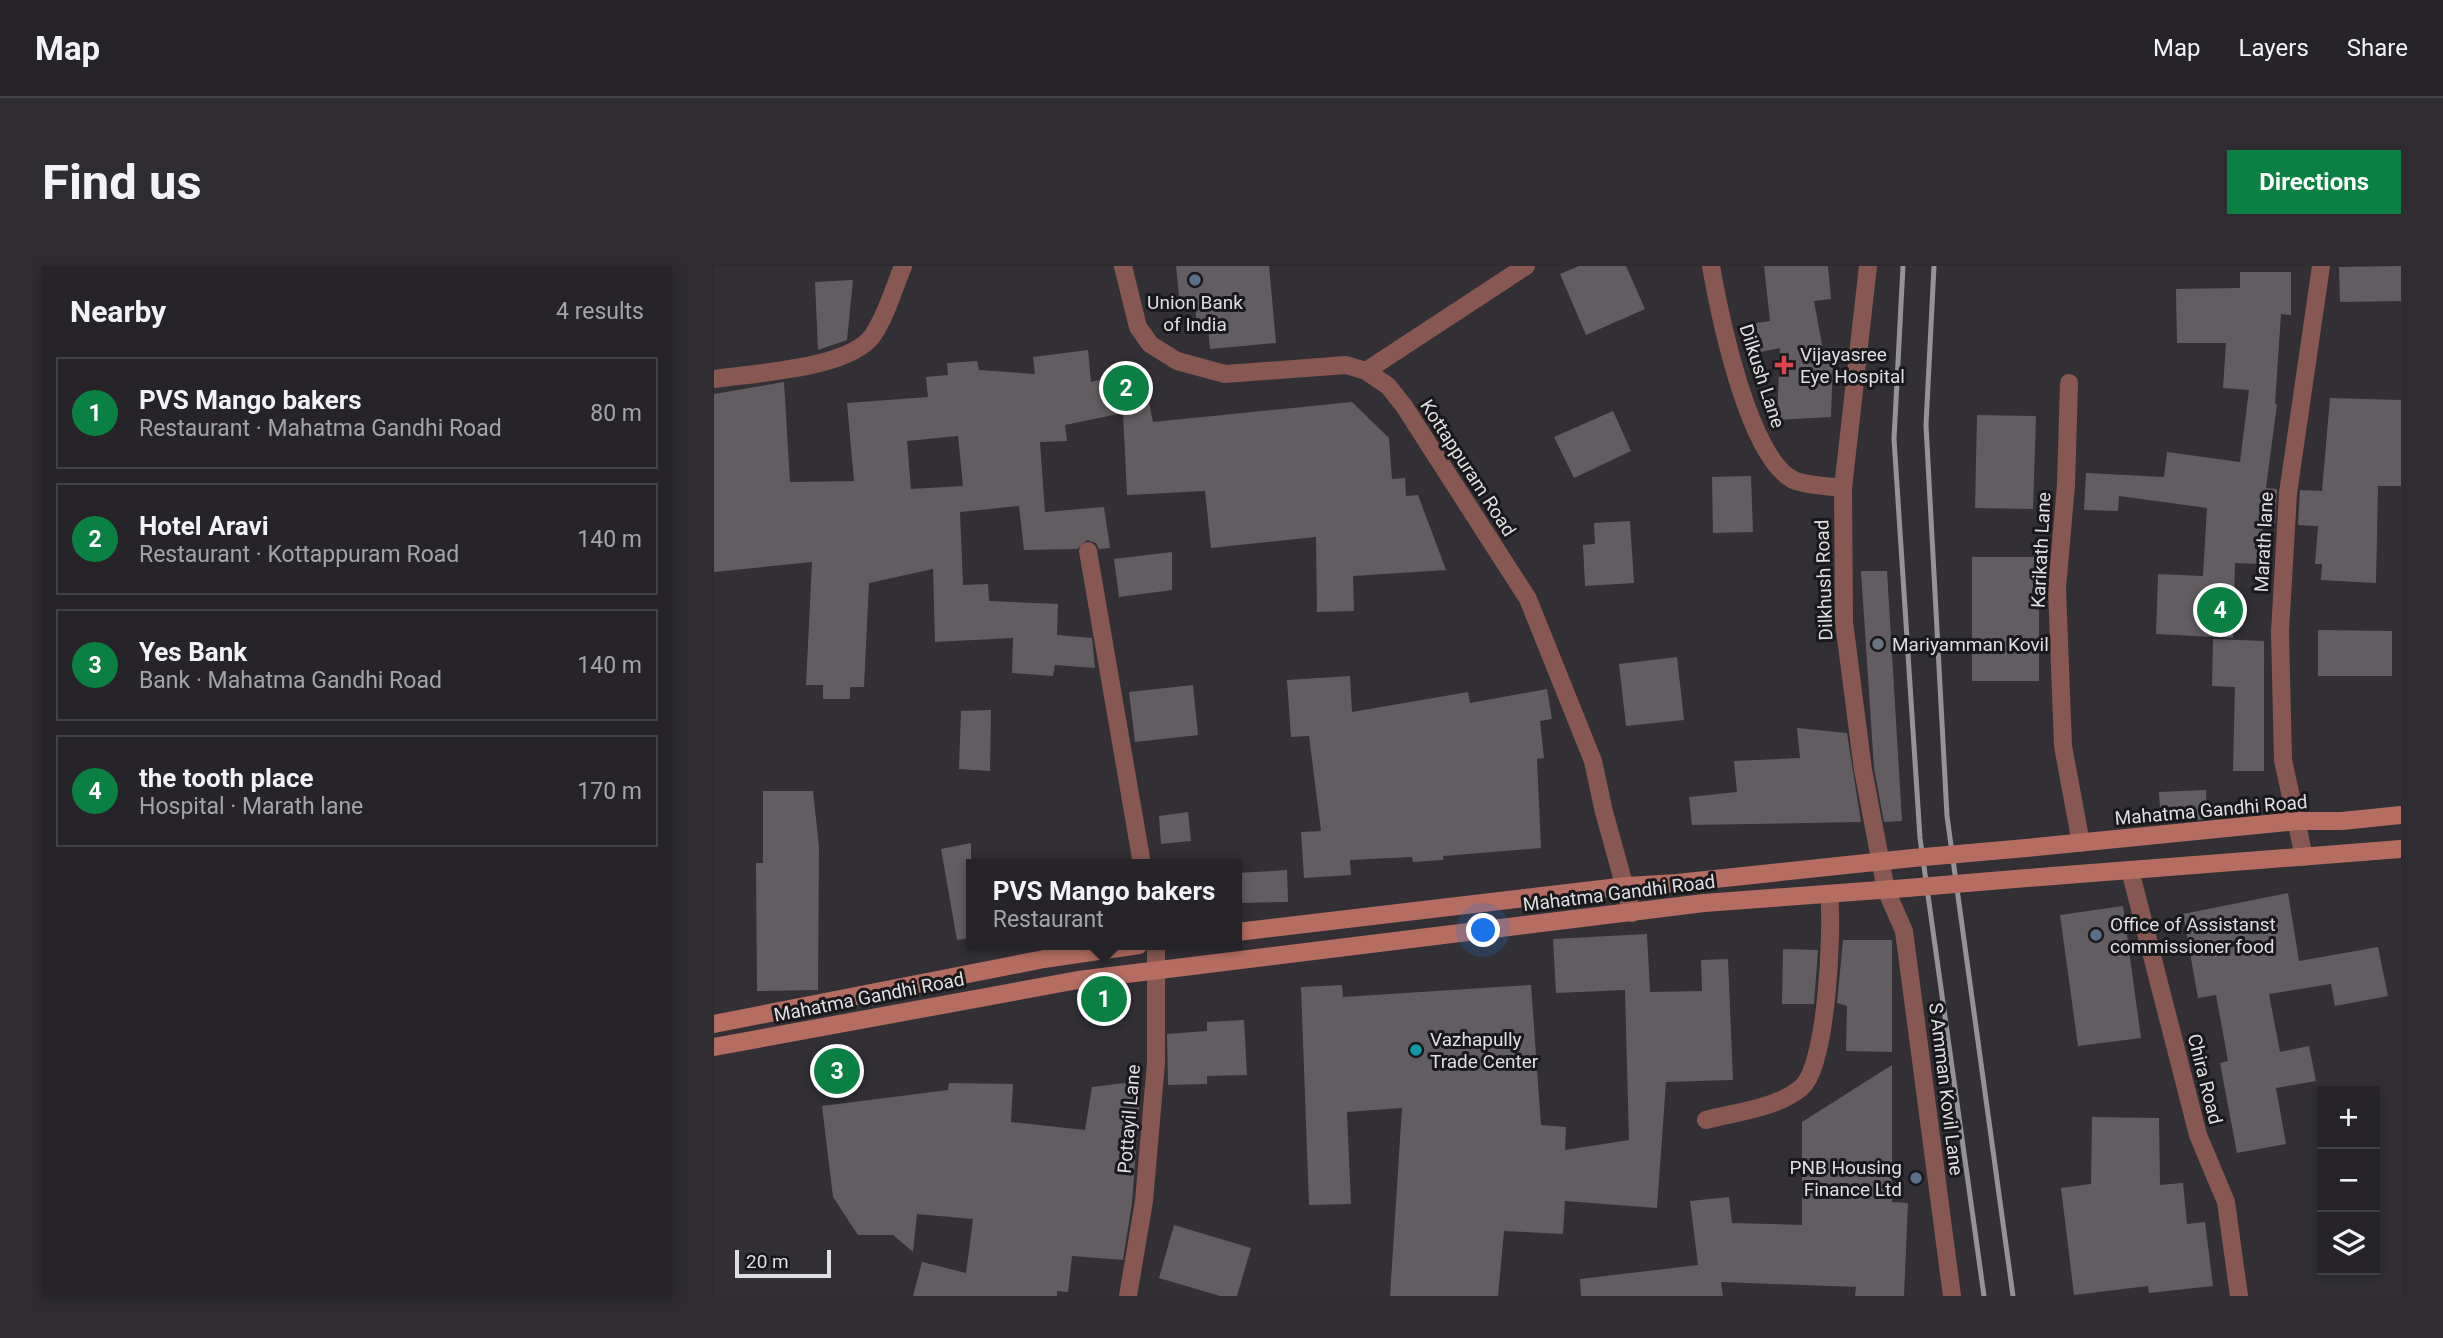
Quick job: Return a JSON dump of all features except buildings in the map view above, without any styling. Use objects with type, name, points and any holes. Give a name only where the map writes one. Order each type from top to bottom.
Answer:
[{"type":"main road","name":"Mahatma Gandhi Road","points":[[1242,931],[1627,886],[2297,821],[2342,821],[2401,815]]},
{"type":"main road","points":[[2130,870],[2401,849]]},
{"type":"main road","name":"Mahatma Gandhi Road","points":[[714,1047],[1078,979],[1704,903],[2130,870]]},
{"type":"main road","name":"Mahatma Gandhi Road","points":[[714,1024],[1044,959],[1105,950]]},
{"type":"street","points":[[714,379],[832,360],[857,348],[872,337],[903,266]]},
{"type":"street","points":[[1123,266],[1138,327],[1150,344],[1177,361],[1225,374],[1346,365],[1366,371],[1526,266]]},
{"type":"street","name":"Dilkush Lane","points":[[1712,266],[1719,314],[1747,408],[1766,452],[1794,480],[1843,488]]},
{"type":"street","name":"Dilkhush Road","points":[[1868,266],[1843,488],[1844,622],[1863,770],[1886,890]]},
{"type":"street","name":"Marath lane","points":[[2304,857],[2283,760],[2280,632],[2288,493],[2321,266]]},
{"type":"street","name":"Kottappuram Road","points":[[1366,371],[1388,386],[1404,406],[1528,599],[1593,761],[1632,913]]},
{"type":"street","name":"Karikath Lane","points":[[2069,383],[2066,485],[2057,588],[2063,746],[2081,843]]},
{"type":"street","points":[[1088,551],[1141,859]]},
{"type":"street","name":"Chira Road","points":[[2130,870],[2198,1135],[2226,1202],[2239,1296]]},
{"type":"street","name":"S Amman Kovil Lane","points":[[1886,890],[1904,931],[1952,1296]]},
{"type":"street","points":[[1706,1120],[1784,1099],[1804,1086],[1815,1066],[1821,1041],[1832,922],[1829,894]]},
{"type":"street","name":"Pottayil Lane","points":[[1128,1296],[1144,1201],[1156,1063],[1156,950]]},
{"type":"railway","points":[[1903,266],[1894,439],[1920,838],[1984,1296]]},
{"type":"railway","points":[[1934,266],[1926,425],[1947,816],[2013,1296]]},
{"type":"place","name":"Union Bank of India","points":[[1195,280]]},
{"type":"place","name":"Vijayasree Eye Hospital","points":[[1784,365]]},
{"type":"place","name":"Hotel Aravi","points":[[1126,388]]},
{"type":"place","name":"the tooth place","points":[[2220,610]]},
{"type":"place","name":"Mariyamman Kovil","points":[[1878,644]]},
{"type":"place","name":"Office of Assistanst commissioner food","points":[[2096,935]]},
{"type":"place","name":"PVS Mango bakers","points":[[1104,999]]},
{"type":"place","name":"Vazhapully Trade Center","points":[[1416,1050]]},
{"type":"place","name":"Yes Bank","points":[[837,1071]]},
{"type":"place","name":"PNB Housing Finance Ltd","points":[[1916,1178]]}]
